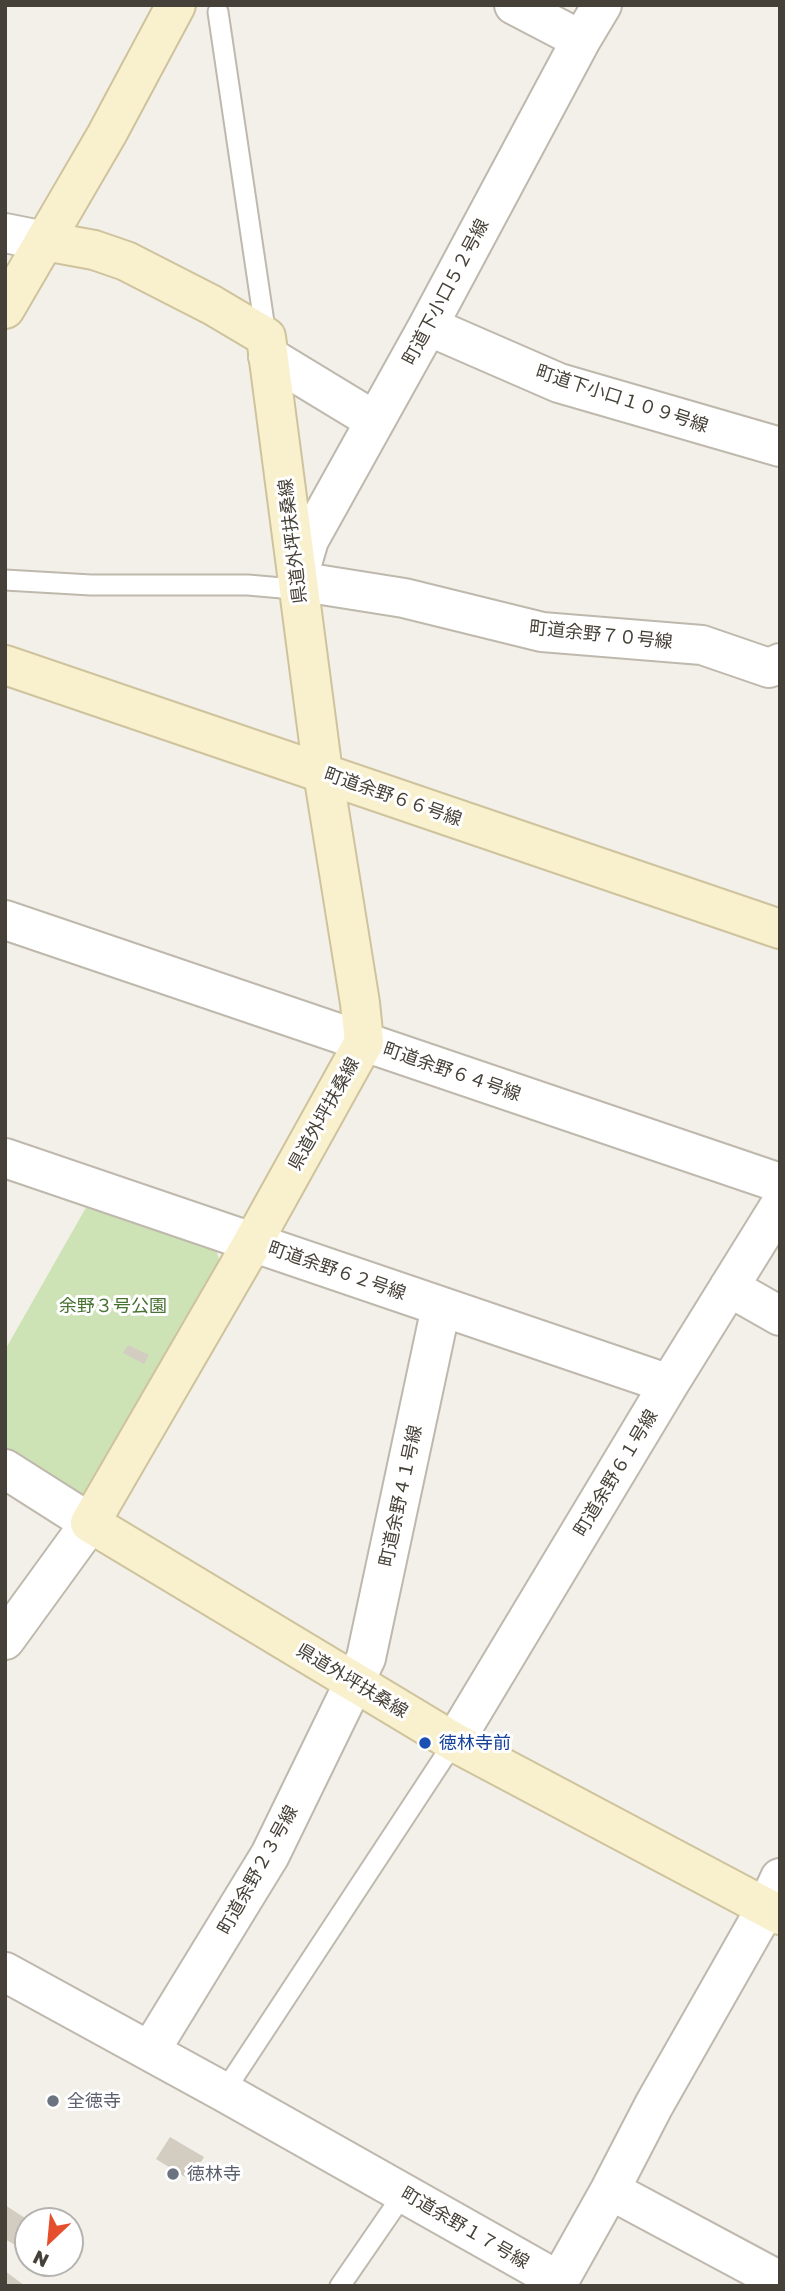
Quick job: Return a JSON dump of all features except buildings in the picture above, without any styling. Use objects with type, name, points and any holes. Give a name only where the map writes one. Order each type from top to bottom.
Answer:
[{"type":"main road","points":[[5,309],[107,134],[176,5]]},
{"type":"main road","points":[[45,240],[94,250],[126,261],[212,305],[267,347]]},
{"type":"main road","name":"県道外坪扶桑線","points":[[267,347],[292,519],[297,581],[323,774],[364,1042],[253,1242],[90,1522],[454,1742],[775,1900]]},
{"type":"main road","name":"町道余野６６号線","points":[[5,666],[780,929]]},
{"type":"street","points":[[514,5],[581,40]]},
{"type":"street","name":"町道下小口５２号線","points":[[297,581],[309,540],[602,5]]},
{"type":"street","points":[[5,233],[45,240]]},
{"type":"street","name":"町道下小口１０９号線","points":[[428,326],[559,383],[780,447]]},
{"type":"street","points":[[267,347],[375,421]]},
{"type":"street","name":"町道余野７０号線","points":[[297,581],[404,598],[542,632],[702,645],[776,667]]},
{"type":"street","name":"町道余野６４号線","points":[[5,920],[780,1183]]},
{"type":"street","name":"町道余野６２号線","points":[[5,1158],[669,1384]]},
{"type":"street","name":"町道余野６１号線","points":[[454,1742],[780,1205]]},
{"type":"street","points":[[729,1287],[780,1316]]},
{"type":"street","name":"町道余野４１号線","points":[[354,1682],[366,1658],[442,1307]]},
{"type":"street","points":[[5,1469],[90,1522],[5,1640]]},
{"type":"street","name":"町道余野２３号線","points":[[150,2052],[270,1855],[354,1682]]},
{"type":"street","name":"町道余野１７号線","points":[[5,1972],[404,2193],[558,2283],[654,2105],[775,1900]]},
{"type":"street","points":[[610,2190],[780,2281]]},
{"type":"lane","points":[[218,12],[267,347]]},
{"type":"lane","points":[[5,580],[91,585],[248,585],[282,588],[297,581]]},
{"type":"lane","points":[[224,2092],[454,1742]]},
{"type":"lane","points":[[340,2286],[404,2193]]},
{"type":"green space","name":"余野３号公園","points":[[88,1204],[215,1247],[220,1262],[90,1492],[75,1495],[5,1452],[5,1350]]},
{"type":"place","name":"徳林寺前","points":[[425,1743]]},
{"type":"place","name":"全徳寺","points":[[53,2101]]},
{"type":"place","name":"徳林寺","points":[[173,2174]]}]
